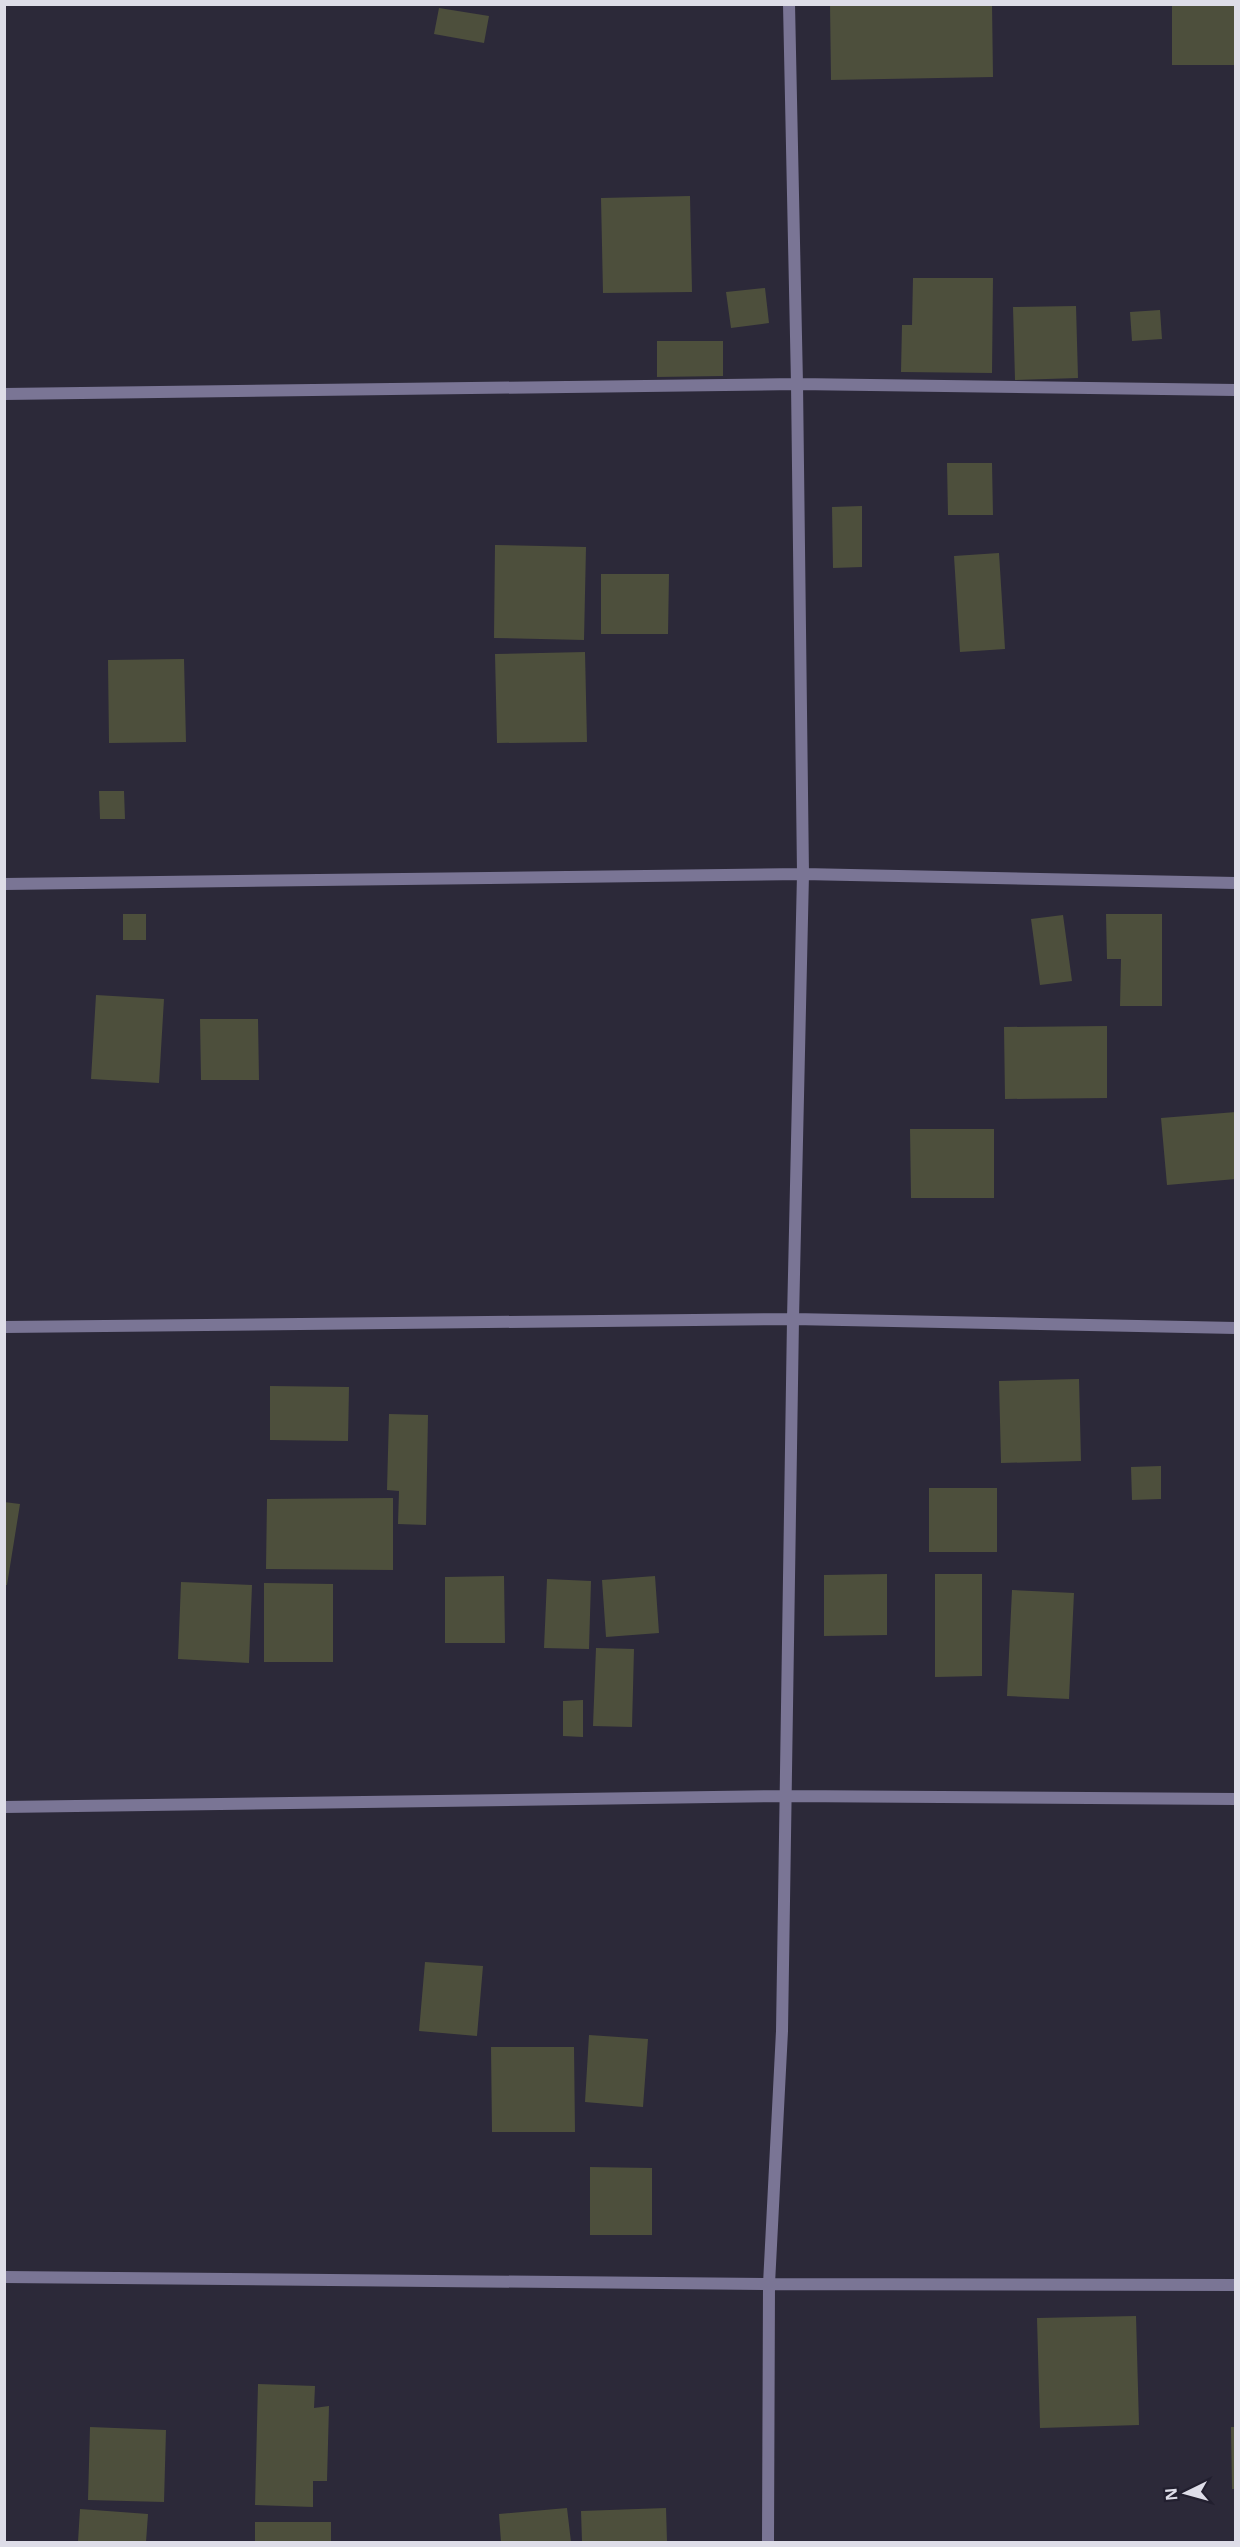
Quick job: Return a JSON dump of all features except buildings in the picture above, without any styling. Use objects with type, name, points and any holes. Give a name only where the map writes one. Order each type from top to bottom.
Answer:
[{"type":"street","points":[[768,2542],[769,2284],[782,2031],[793,1319],[803,874],[797,384],[789,4]]},
{"type":"street","points":[[4,394],[797,384],[1236,390]]},
{"type":"street","points":[[4,884],[803,874],[1236,883]]},
{"type":"street","points":[[4,1327],[793,1319],[1236,1328]]},
{"type":"street","points":[[4,1807],[787,1796],[1236,1799]]},
{"type":"street","points":[[4,2277],[769,2284],[1236,2285]]}]
